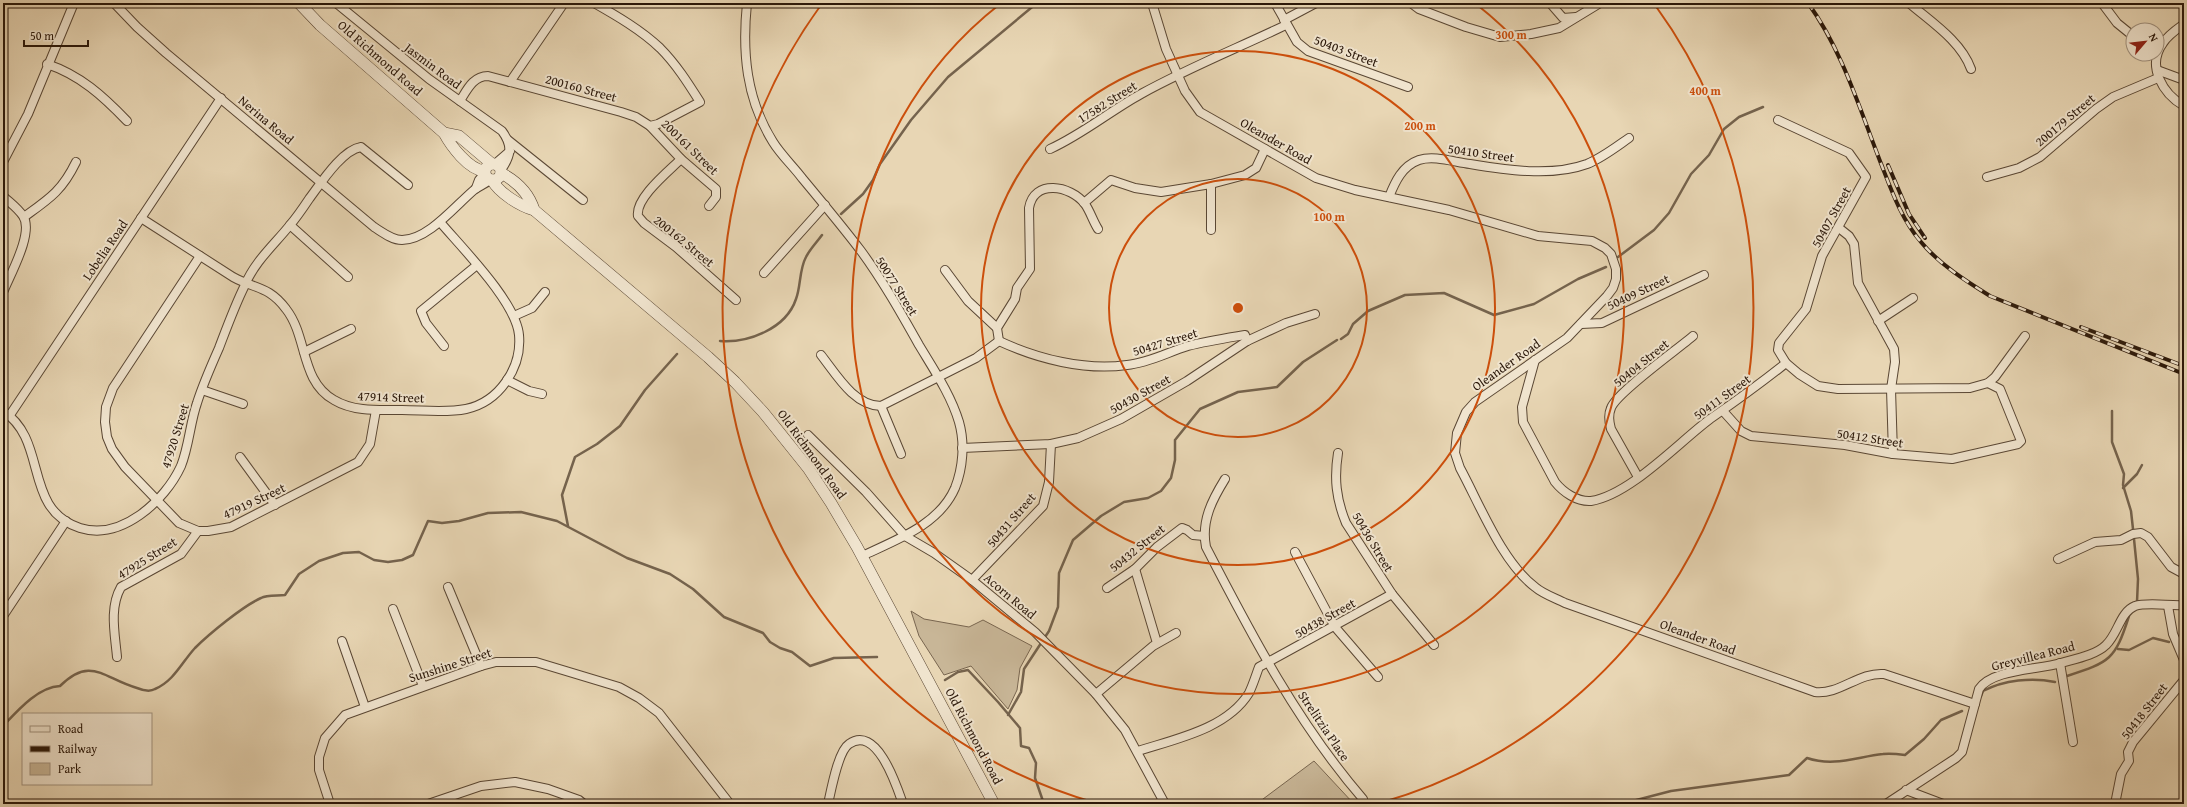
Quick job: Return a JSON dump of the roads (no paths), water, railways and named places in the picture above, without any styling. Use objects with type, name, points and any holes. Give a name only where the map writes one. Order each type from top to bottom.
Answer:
[{"type":"street","points":[[3,162],[28,114],[47,64],[74,3]]},
{"type":"street","name":"Nerina Road","points":[[114,3],[137,27],[374,227],[394,239],[410,239],[440,222]]},
{"type":"street","name":"Old Richmond Road","points":[[299,3],[320,25],[444,133],[450,143],[472,166],[492,172],[516,183],[527,195],[534,210],[735,382],[763,412],[808,468],[862,556],[994,804]]},
{"type":"street","name":"Jasmin Road","points":[[336,3],[422,74],[502,131],[508,140],[583,200]]},
{"type":"street","points":[[510,82],[564,3]]},
{"type":"street","points":[[594,3],[620,18],[660,48],[683,76],[700,102],[658,124],[650,126]]},
{"type":"street","name":"50077 Street","points":[[747,3],[744,38],[745,64],[757,108],[773,141],[825,205],[884,284],[938,378],[960,424],[962,448],[961,468],[954,490],[935,516],[905,536],[862,556]]},
{"type":"street","name":"Oleander Road","points":[[1152,3],[1163,42],[1177,75],[1185,91],[1200,112],[1316,178],[1355,190],[1389,196],[1449,210],[1538,236],[1597,243],[1611,254],[1616,269],[1616,279],[1613,288],[1567,338],[1475,402],[1466,412],[1457,433],[1455,453],[1460,468],[1508,558],[1523,577],[1536,588],[1565,603],[1815,692],[1827,691],[1871,674],[1884,674],[1974,704]]},
{"type":"street","name":"50403 Street","points":[[1275,3],[1297,42],[1308,51],[1408,87]]},
{"type":"street","name":"17582 Street","points":[[1050,149],[1070,140],[1118,107],[1177,75],[1285,22],[1316,3]]},
{"type":"street","points":[[1410,3],[1420,9],[1459,24],[1500,36],[1531,34],[1559,28],[1600,3]]},
{"type":"street","points":[[1550,3],[1564,18],[1579,17]]},
{"type":"street","points":[[1909,3],[1956,44],[1968,60],[1971,69]]},
{"type":"street","points":[[2102,3],[2117,23],[2125,30]]},
{"type":"street","points":[[2165,41],[2184,24]]},
{"type":"street","points":[[2158,62],[2158,74],[2167,93],[2184,106]]},
{"type":"street","points":[[47,64],[66,70],[78,77],[108,101],[126,121]]},
{"type":"street","points":[[2158,74],[2184,80]]},
{"type":"street","name":"200179 Street","points":[[1986,177],[2019,168],[2040,157],[2096,109],[2113,97],[2158,74]]},
{"type":"street","name":"200160 Street","points":[[460,101],[474,80],[481,76],[488,76],[621,112],[636,117],[650,126]]},
{"type":"street","name":"Lobelia Road","points":[[6,413],[141,218],[220,98]]},
{"type":"street","name":"50407 Street","points":[[1778,120],[1847,152],[1865,175],[1866,179],[1822,256],[1806,309],[1777,346],[1786,363]]},
{"type":"street","name":"200161 Street","points":[[650,126],[681,159],[716,189],[716,198],[709,206]]},
{"type":"street","name":"50410 Street","points":[[1389,196],[1399,175],[1405,168],[1418,160],[1434,158],[1507,171],[1561,169],[1587,164],[1629,138]]},
{"type":"street","points":[[440,222],[492,172],[510,151],[508,140]]},
{"type":"street","name":"47920 Street","points":[[6,413],[19,425],[28,441],[40,488],[47,502],[66,521],[80,528],[108,530],[126,524],[144,511],[174,480],[181,465],[202,390],[245,284],[262,256],[290,226],[322,182],[350,150],[361,147],[408,185]]},
{"type":"street","points":[[1084,203],[1112,180],[1135,188],[1161,192],[1211,184],[1245,175],[1256,168],[1265,149]]},
{"type":"street","name":"200162 Street","points":[[681,159],[650,189],[638,207],[638,216],[644,223],[676,247],[736,300]]},
{"type":"street","points":[[24,217],[58,192],[68,180],[76,162]]},
{"type":"street","points":[[1211,184],[1212,230]]},
{"type":"street","points":[[997,328],[1014,299],[1017,288],[1030,269],[1030,202],[1041,191],[1054,187],[1060,188],[1084,203],[1098,228]]},
{"type":"street","points":[[3,196],[24,217],[26,229],[25,241],[4,290]]},
{"type":"street","points":[[764,273],[825,205]]},
{"type":"street","name":"47914 Street","points":[[141,218],[245,284],[259,286],[271,293],[286,308],[294,321],[310,374],[324,392],[347,407],[376,410],[466,409],[492,396],[507,380],[516,364],[519,334],[514,316],[504,300],[477,265],[440,222]]},
{"type":"street","points":[[290,226],[348,277]]},
{"type":"street","points":[[1838,228],[1849,236],[1854,244],[1858,283],[1894,349],[1896,358],[1891,389],[1893,454]]},
{"type":"street","name":"47919 Street","points":[[200,256],[113,388],[106,407],[107,437],[112,449],[125,467],[155,500],[179,523],[198,531],[208,531],[231,527],[358,462],[370,444],[376,410]]},
{"type":"street","points":[[444,346],[426,323],[421,311],[477,265]]},
{"type":"street","points":[[821,355],[847,387],[861,400],[871,406],[881,406],[976,358],[999,341],[997,328],[968,301],[945,270]]},
{"type":"street","name":"50409 Street","points":[[1581,324],[1602,323],[1704,275]]},
{"type":"street","points":[[514,316],[532,308],[545,292]]},
{"type":"street","points":[[1878,320],[1913,298]]},
{"type":"street","name":"50430 Street","points":[[962,448],[1051,444],[1078,438],[1121,419],[1187,382],[1246,338],[1315,314]]},
{"type":"street","points":[[304,352],[351,329]]},
{"type":"street","name":"50404 Street","points":[[1638,477],[1611,429],[1609,421],[1611,407],[1621,395],[1693,336]]},
{"type":"street","points":[[1786,363],[1799,374],[1818,386],[1838,389],[1953,390],[1970,388],[1988,383],[2025,336]]},
{"type":"street","name":"50427 Street","points":[[999,341],[1023,352],[1070,363],[1114,367],[1148,361],[1188,346],[1246,338]]},
{"type":"street","name":"50411 Street","points":[[1535,360],[1522,406],[1523,422],[1555,482],[1562,490],[1571,496],[1590,501],[1602,498],[1638,477],[1664,459],[1710,420],[1786,363]]},
{"type":"street","points":[[507,380],[529,391],[542,394]]},
{"type":"street","name":"50412 Street","points":[[1723,410],[1740,431],[1747,435],[1845,444],[1893,454],[1962,458],[2018,444],[2021,441],[2000,389],[1988,383]]},
{"type":"street","points":[[202,390],[243,404]]},
{"type":"street","points":[[881,406],[901,454]]},
{"type":"street","name":"Acorn Road","points":[[808,435],[871,498],[905,536],[934,553],[972,580],[1035,632],[1054,650],[1096,694],[1125,730],[1138,751],[1165,804]]},
{"type":"street","name":"50431 Street","points":[[972,580],[1043,506],[1049,482],[1051,444]]},
{"type":"street","name":"50436 Street","points":[[1338,453],[1335,485],[1341,511],[1360,548],[1392,594],[1434,645]]},
{"type":"street","points":[[240,457],[275,504]]},
{"type":"street","points":[[1204,536],[1210,503],[1225,479]]},
{"type":"street","points":[[3,616],[66,521]]},
{"type":"street","name":"50432 Street","points":[[1107,588],[1134,569],[1157,546],[1182,528],[1193,535],[1204,536]]},
{"type":"street","name":"47925 Street","points":[[116,657],[114,609],[120,587],[181,554],[198,531]]},
{"type":"street","points":[[2058,559],[2100,541],[2120,540],[2133,534],[2141,533],[2148,538],[2171,567],[2184,574]]},
{"type":"street","name":"Strelitzia Place","points":[[1204,536],[1208,551],[1268,663],[1332,762],[1363,799]]},
{"type":"street","points":[[1295,552],[1335,627],[1378,677]]},
{"type":"street","points":[[1134,569],[1157,643]]},
{"type":"street","points":[[448,586],[480,666]]},
{"type":"street","name":"50438 Street","points":[[1268,663],[1392,594]]},
{"type":"street","name":"Greyvillea Road","points":[[1886,804],[1956,758],[1962,752],[1979,689],[1989,679],[2060,663],[2101,649],[2106,645],[2131,608],[2141,605],[2184,605]]},
{"type":"street","points":[[2168,606],[2173,634],[2184,660]]},
{"type":"street","points":[[393,609],[423,686]]},
{"type":"street","points":[[1096,694],[1157,643],[1176,634]]},
{"type":"street","points":[[342,641],[365,707]]},
{"type":"street","name":"Sunshine Street","points":[[330,804],[319,770],[319,757],[324,738],[345,714],[480,666],[496,662],[536,662],[619,687],[639,698],[659,713],[730,804]]},
{"type":"street","points":[[1138,751],[1210,726],[1224,717],[1249,692],[1259,666],[1268,663]]},
{"type":"street","points":[[2060,663],[2073,742]]},
{"type":"street","name":"50418 Street","points":[[2115,804],[2121,774],[2129,761],[2128,752],[2132,742],[2184,680]]},
{"type":"street","points":[[828,804],[835,777],[845,749],[849,744],[858,741],[868,742],[877,750],[886,762],[903,804]]},
{"type":"street","points":[[428,804],[481,786],[515,782],[548,789],[579,800],[584,804]]},
{"type":"street","points":[[1906,790],[1943,804]]},
{"type":"waterway","points":[[841,214],[863,194],[873,180],[880,164],[911,120],[948,77],[1037,3]]},
{"type":"waterway","points":[[1618,257],[1654,230],[1669,213],[1691,174],[1709,155],[1724,129],[1739,117],[1763,107]]},
{"type":"waterway","points":[[720,341],[742,340],[754,336],[765,332],[784,318],[791,310],[796,299],[802,267],[806,257],[822,235]]},
{"type":"waterway","points":[[1341,339],[1348,334],[1353,324],[1368,311],[1405,295],[1444,293],[1494,315],[1534,304],[1578,279],[1606,267]]},
{"type":"waterway","points":[[1008,715],[1021,692],[1024,669],[1049,631],[1058,607],[1059,573],[1073,540],[1101,516],[1124,502],[1148,498],[1161,491],[1171,478],[1175,460],[1175,440],[1200,409],[1238,392],[1277,387],[1303,362],[1337,340]]},
{"type":"waterway","points":[[568,526],[562,495],[575,457],[597,444],[620,426],[645,390],[677,354]]},
{"type":"waterway","points":[[2112,411],[2112,442],[2124,474],[2123,485],[2131,511],[2138,579],[2137,602]]},
{"type":"waterway","points":[[2123,488],[2137,474],[2142,465]]},
{"type":"waterway","points":[[3,726],[36,695],[44,690],[60,686],[80,672],[98,672],[139,689],[153,690],[162,686],[173,676],[190,653],[226,621],[245,607],[263,597],[285,595],[299,574],[319,561],[343,553],[359,552],[374,560],[388,562],[402,560],[413,555],[428,521],[442,523],[459,521],[488,513],[521,512],[557,521],[627,558],[670,574],[693,589],[724,617],[763,633],[770,642],[780,648],[792,652],[810,666],[834,658],[877,657]]},
{"type":"waterway","points":[[2067,676],[2093,667],[2109,657],[2115,651],[2129,616]]},
{"type":"waterway","points":[[2118,649],[2129,650],[2153,638],[2169,642]]},
{"type":"waterway","points":[[945,680],[958,672],[968,670],[1020,728],[1021,746],[1029,748],[1036,763],[1035,778],[1044,804]]},
{"type":"waterway","points":[[1981,696],[1983,691],[1991,687],[2018,680],[2046,680],[2055,682]]},
{"type":"waterway","points":[[1621,804],[1671,791],[1789,775],[1807,758],[1826,762],[1873,755],[1905,755],[1924,739],[1941,720],[1962,711]]},
{"type":"railway","points":[[1808,3],[1831,40],[1849,79],[1888,182],[1902,214],[1914,233],[1936,258],[1953,272],[1990,296],[2184,374]]},
{"type":"railway","points":[[1888,165],[1909,214],[1925,238]]},
{"type":"railway","points":[[2081,327],[2184,366]]}]
